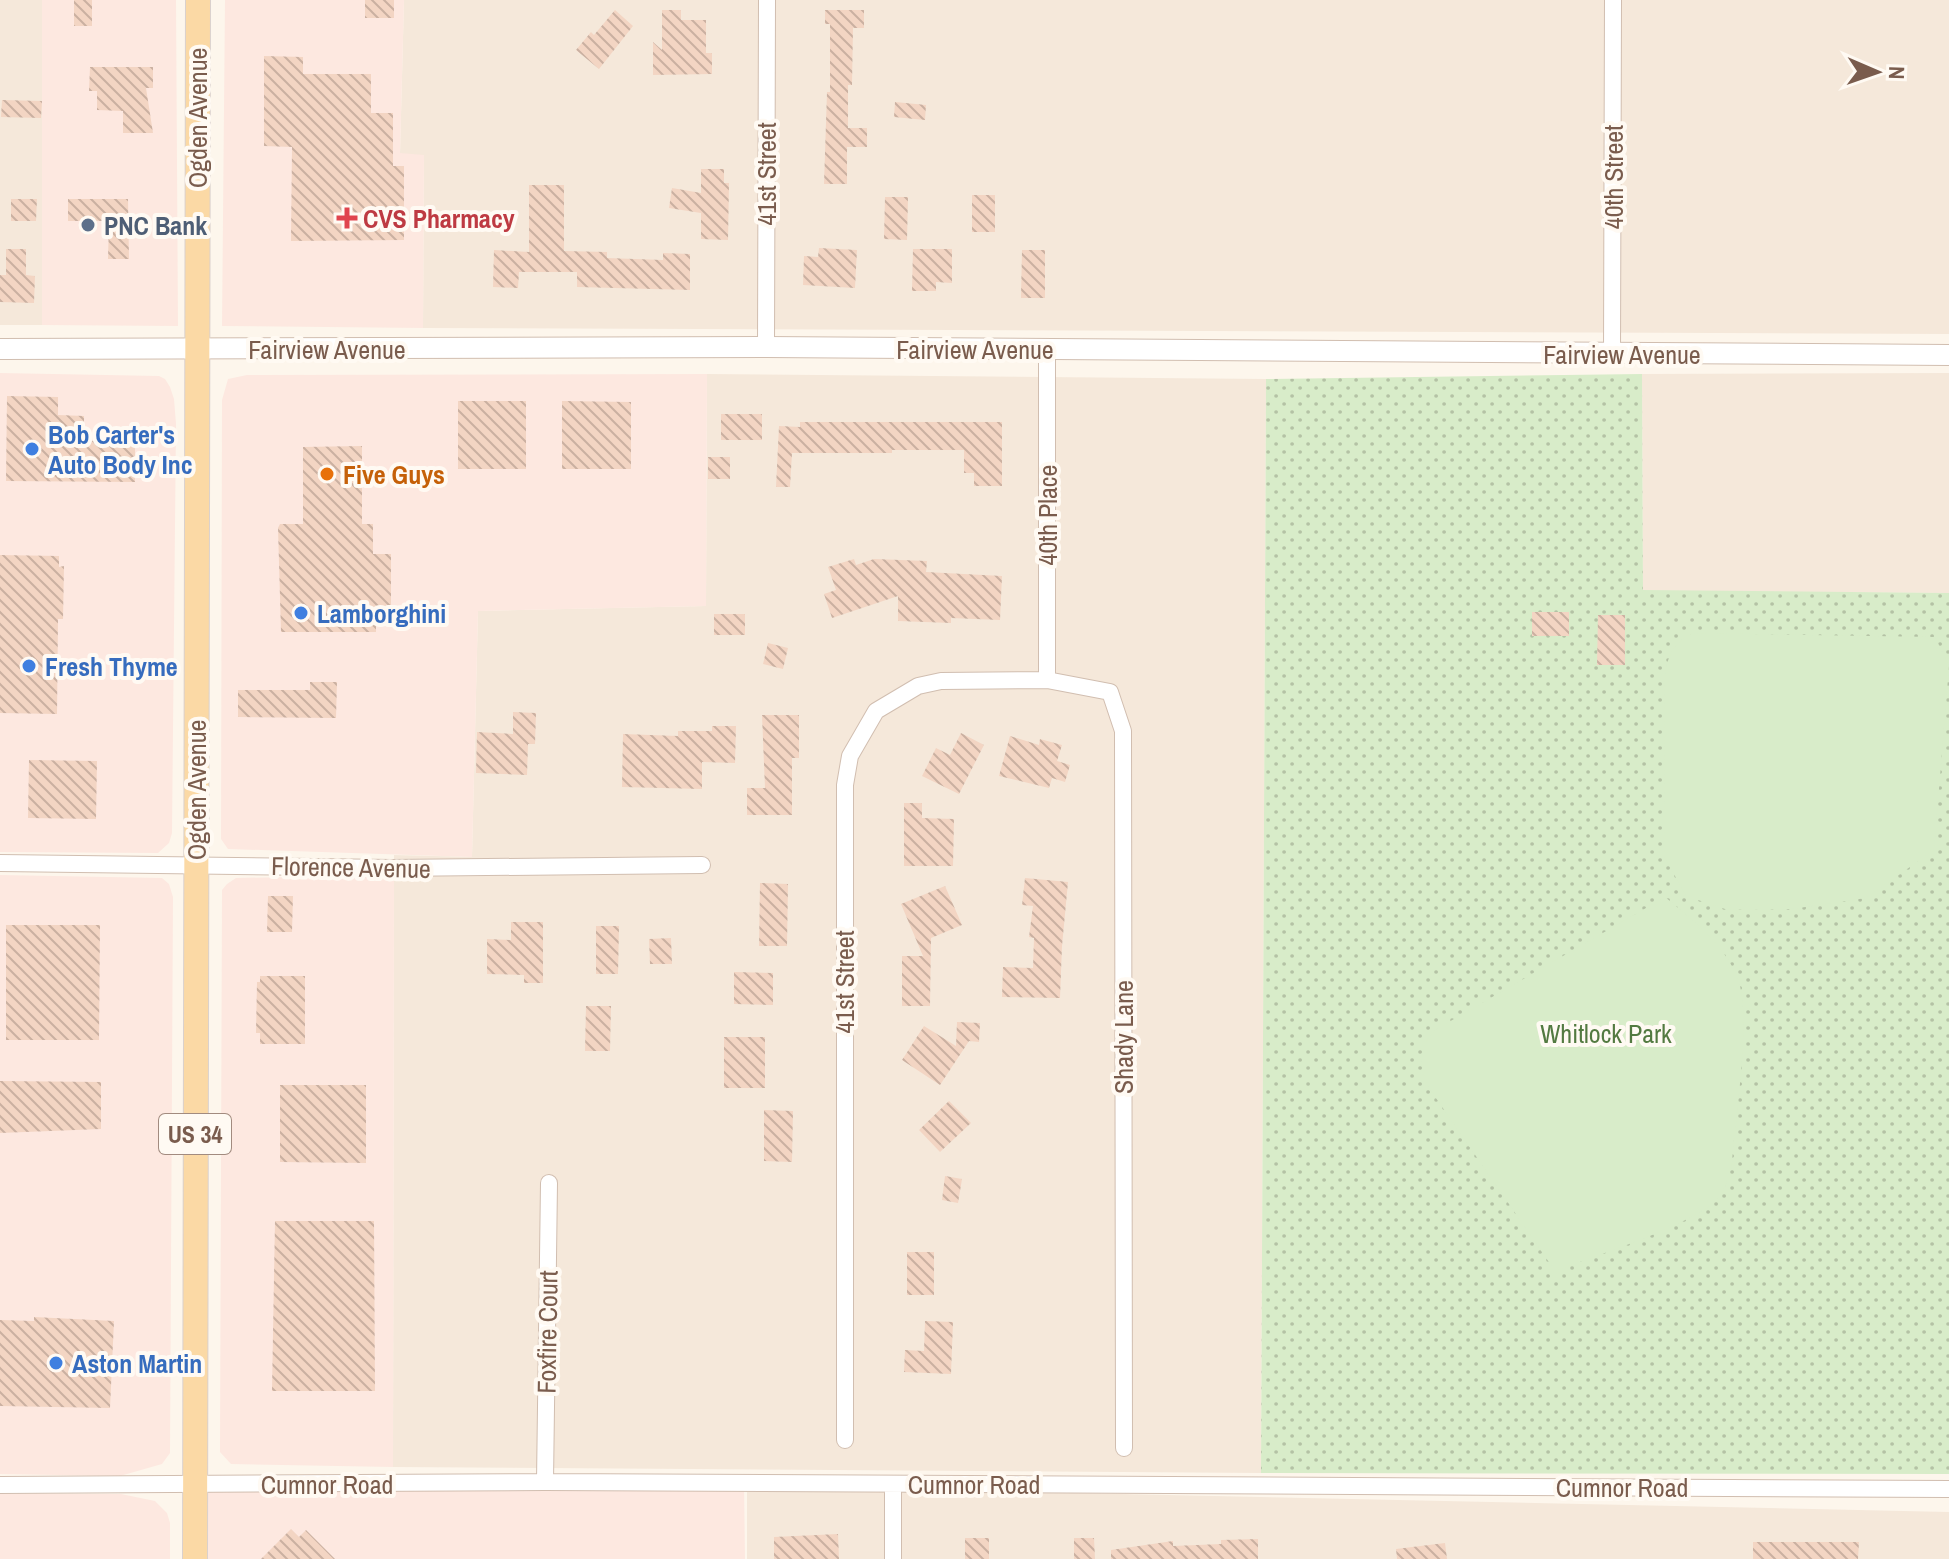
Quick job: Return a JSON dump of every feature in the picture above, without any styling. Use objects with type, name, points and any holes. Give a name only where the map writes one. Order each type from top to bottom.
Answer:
[{"type":"main road","name":"Ogden Avenue","points":[[195,1484],[198,0]]},
{"type":"main road","name":"US 34","points":[[195,1484],[195,1559]]},
{"type":"street","name":"41st Street","points":[[766,347],[767,0]]},
{"type":"street","name":"40th Street","points":[[1612,354],[1613,0]]},
{"type":"street","name":"Fairview Avenue","points":[[0,349],[766,347],[1949,355]]},
{"type":"street","name":"40th Place","points":[[1047,349],[1047,680]]},
{"type":"street","name":"41st Street","points":[[845,1440],[845,795],[850,756],[876,711],[918,686],[941,681],[1047,680]]},
{"type":"street","name":"Shady Lane","points":[[1047,680],[1110,692],[1123,731],[1124,1448]]},
{"type":"street","name":"Florence Avenue","points":[[0,863],[392,868],[702,865]]},
{"type":"street","name":"Foxfire Court","points":[[545,1482],[549,1183]]},
{"type":"street","name":"Cumnor Road","points":[[0,1485],[545,1482],[1949,1489]]},
{"type":"street","points":[[893,1484],[893,1559]]},
{"type":"shaded area","points":[[0,0],[42,0],[42,325],[0,325]]},
{"type":"shaded area","points":[[42,0],[176,0],[178,326],[42,325]]},
{"type":"shaded area","points":[[225,0],[404,0],[400,153],[424,155],[423,328],[222,326]]},
{"type":"shaded area","points":[[404,0],[1949,0],[1949,334],[423,328],[424,156],[400,154]]},
{"type":"shaded area","points":[[0,373],[159,376],[165,379],[174,399],[172,833],[169,843],[158,853],[0,852]]},
{"type":"shaded area","points":[[1949,373],[1949,593],[1643,591],[1642,374]]},
{"type":"shaded area","points":[[707,374],[1266,379],[1261,1473],[393,1467],[394,855],[472,857],[478,611],[706,606]]},
{"type":"shaded area","points":[[707,374],[706,606],[478,611],[472,857],[228,849],[221,839],[222,400],[228,379],[247,375]]},
{"type":"shaded area","points":[[0,875],[162,878],[169,884],[173,897],[170,1453],[162,1464],[120,1476],[0,1474]]},
{"type":"shaded area","points":[[394,875],[393,1467],[231,1464],[220,1452],[222,890],[236,878]]},
{"type":"shaded area","points":[[188,1478],[744,1483],[745,1559],[188,1559]]},
{"type":"shaded area","points":[[747,1486],[1949,1512],[1949,1559],[747,1559]]},
{"type":"shaded area","points":[[0,1494],[121,1494],[155,1501],[167,1513],[170,1523],[170,1559],[0,1559]]},
{"type":"green space","name":"Whitlock Park","points":[[1642,374],[1643,590],[1949,593],[1949,1474],[1261,1473],[1266,379]]},
{"type":"green space","points":[[1693,633],[1935,637],[1949,666],[1934,850],[1866,898],[1792,909],[1750,910],[1725,909],[1686,896],[1664,856],[1665,677],[1672,651]]},
{"type":"green space","points":[[1665,897],[1717,944],[1738,979],[1742,996],[1741,1069],[1728,1177],[1718,1198],[1689,1218],[1555,1271],[1427,1085],[1422,1070],[1425,1043],[1435,1030]]},
{"type":"building","points":[[74,0],[92,0],[92,26],[74,26]]},
{"type":"building","points":[[365,0],[394,0],[394,18],[365,18]]},
{"type":"building","points":[[615,10],[633,26],[599,69],[576,50],[591,32],[594,35]]},
{"type":"building","points":[[662,10],[681,10],[681,20],[706,20],[706,53],[712,53],[712,74],[653,75],[653,42],[662,50]]},
{"type":"building","points":[[825,10],[864,10],[864,28],[853,28],[848,128],[867,128],[867,147],[847,147],[847,184],[824,184],[827,92],[830,92],[830,24],[825,24]]},
{"type":"building","points":[[264,56],[303,57],[303,74],[371,74],[371,113],[393,113],[393,166],[404,166],[404,240],[291,241],[292,147],[264,146]]},
{"type":"building","points":[[90,67],[153,67],[153,88],[146,88],[153,133],[123,133],[123,111],[97,110],[97,91],[89,91]]},
{"type":"building","points":[[2,100],[42,101],[41,118],[1,117]]},
{"type":"building","points":[[895,102],[926,105],[925,120],[894,117]]},
{"type":"building","points":[[701,169],[724,169],[724,183],[729,183],[728,240],[701,239],[701,213],[669,208],[672,188],[701,193]]},
{"type":"building","points":[[529,185],[564,185],[564,251],[607,252],[607,258],[663,260],[663,253],[690,254],[690,290],[577,287],[577,272],[519,272],[518,288],[493,287],[494,250],[529,252]]},
{"type":"building","points":[[972,195],[995,195],[995,232],[972,232]]},
{"type":"building","points":[[885,197],[908,197],[907,240],[884,239]]},
{"type":"building","points":[[11,199],[37,199],[36,221],[11,221]]},
{"type":"building","points":[[68,199],[128,199],[129,259],[108,259],[109,221],[68,221]]},
{"type":"building","points":[[819,248],[857,250],[855,288],[803,285],[804,256],[818,257]]},
{"type":"building","points":[[6,249],[26,249],[26,275],[35,276],[34,303],[0,302],[0,275],[6,275]]},
{"type":"building","points":[[913,249],[952,249],[952,283],[936,282],[936,291],[912,291]]},
{"type":"building","points":[[1022,250],[1045,250],[1045,298],[1021,298]]},
{"type":"building","points":[[7,396],[58,397],[58,415],[84,416],[84,441],[130,440],[135,449],[135,482],[6,481]]},
{"type":"building","points":[[458,401],[526,401],[526,469],[458,469]]},
{"type":"building","points":[[562,401],[631,402],[631,469],[562,469]]},
{"type":"building","points":[[721,414],[762,414],[762,440],[721,440]]},
{"type":"building","points":[[800,422],[1002,422],[1002,486],[974,486],[974,473],[964,473],[964,450],[892,450],[892,453],[792,453],[790,487],[776,487],[779,426],[800,427]]},
{"type":"building","points":[[362,446],[362,524],[373,524],[373,554],[391,554],[391,616],[376,616],[376,632],[281,632],[278,528],[280,524],[303,524],[303,447]]},
{"type":"building","points":[[708,457],[730,457],[730,479],[708,479]]},
{"type":"building","name":"Fresh Thyme","points":[[0,555],[59,556],[59,567],[64,566],[63,619],[58,619],[57,714],[0,713]]},
{"type":"building","points":[[854,559],[856,565],[874,559],[927,561],[926,572],[1002,576],[1000,620],[951,618],[951,623],[898,621],[898,596],[832,618],[824,594],[836,590],[828,567]]},
{"type":"building","points":[[1532,612],[1569,612],[1569,636],[1532,636]]},
{"type":"building","points":[[714,614],[745,614],[745,635],[714,635]]},
{"type":"building","points":[[1598,615],[1625,615],[1625,665],[1597,665]]},
{"type":"building","points":[[768,643],[788,648],[783,669],[763,664]]},
{"type":"building","points":[[310,682],[337,682],[336,718],[238,717],[238,690],[310,690]]},
{"type":"building","points":[[513,712],[536,713],[535,744],[528,744],[527,775],[476,773],[477,732],[513,734]]},
{"type":"building","points":[[762,715],[799,715],[799,758],[792,758],[792,815],[747,815],[747,788],[765,788]]},
{"type":"building","points":[[712,726],[736,726],[735,763],[702,762],[702,789],[622,787],[623,734],[678,736],[678,731],[712,731]]},
{"type":"building","points":[[961,733],[984,745],[959,794],[922,776],[936,748],[950,755]]},
{"type":"building","points":[[1010,736],[1039,745],[1040,739],[1062,745],[1057,761],[1070,765],[1065,782],[1052,778],[1049,788],[999,776]]},
{"type":"building","points":[[29,760],[97,761],[96,819],[28,818]]},
{"type":"building","points":[[904,803],[922,803],[922,818],[954,819],[953,866],[904,866]]},
{"type":"building","points":[[1025,878],[1068,882],[1060,998],[1002,997],[1003,967],[1033,968],[1034,938],[1029,937],[1033,906],[1022,905]]},
{"type":"building","points":[[760,883],[788,884],[787,946],[759,946]]},
{"type":"building","points":[[945,886],[962,925],[931,938],[930,1006],[902,1006],[902,956],[923,956],[901,904]]},
{"type":"building","points":[[268,896],[293,896],[292,932],[267,932]]},
{"type":"building","points":[[511,922],[543,922],[543,983],[524,983],[524,975],[487,974],[487,939],[511,940]]},
{"type":"building","points":[[6,925],[100,925],[99,1040],[6,1040]]},
{"type":"building","points":[[596,926],[619,926],[618,974],[596,974]]},
{"type":"building","points":[[671,938],[672,964],[650,964],[649,939]]},
{"type":"building","points":[[734,972],[773,973],[773,1005],[734,1004]]},
{"type":"building","points":[[260,976],[305,976],[305,1044],[260,1044],[260,1033],[256,1033],[257,982],[260,982]]},
{"type":"building","points":[[586,1006],[611,1006],[610,1051],[585,1051]]},
{"type":"building","points":[[957,1022],[980,1023],[979,1042],[969,1041],[940,1085],[902,1060],[924,1026],[956,1046]]},
{"type":"building","points":[[724,1037],[765,1037],[765,1088],[724,1088]]},
{"type":"building","points":[[0,1081],[101,1082],[101,1129],[0,1133]]},
{"type":"building","points":[[280,1085],[366,1085],[366,1163],[280,1162]]},
{"type":"building","points":[[949,1101],[971,1123],[940,1152],[919,1130]]},
{"type":"building","points":[[764,1110],[793,1111],[792,1162],[764,1161]]},
{"type":"building","points":[[945,1176],[962,1179],[958,1203],[942,1200]]},
{"type":"building","points":[[275,1221],[374,1221],[375,1391],[272,1391]]},
{"type":"building","points":[[907,1252],[934,1252],[934,1295],[907,1295]]},
{"type":"building","name":"Aston Martin","points":[[34,1317],[114,1321],[110,1408],[0,1406],[0,1320],[34,1321]]},
{"type":"building","points":[[925,1321],[953,1322],[951,1374],[904,1372],[905,1350],[924,1351]]},
{"type":"building","points":[[291,1529],[299,1537],[306,1530],[335,1559],[261,1559]]},
{"type":"building","points":[[838,1534],[839,1559],[774,1559],[774,1537]]},
{"type":"building","points":[[965,1538],[989,1538],[989,1559],[965,1559]]},
{"type":"building","points":[[1074,1538],[1094,1538],[1095,1559],[1074,1559]]},
{"type":"building","points":[[1258,1539],[1258,1559],[1111,1559],[1111,1550],[1173,1541],[1173,1546]]},
{"type":"building","points":[[1753,1542],[1859,1542],[1858,1559],[1753,1559]]},
{"type":"building","points":[[1445,1543],[1447,1559],[1397,1559],[1396,1549]]},
{"type":"place","name":"CVS Pharmacy","points":[[347,218]]},
{"type":"place","name":"PNC Bank","points":[[88,225]]},
{"type":"place","name":"Bob Carter's Auto Body Inc","points":[[32,449]]},
{"type":"place","name":"Five Guys","points":[[327,474]]},
{"type":"place","name":"Lamborghini","points":[[301,613]]},
{"type":"place","name":"Fresh Thyme","points":[[29,666]]},
{"type":"place","name":"Aston Martin","points":[[56,1363]]}]
